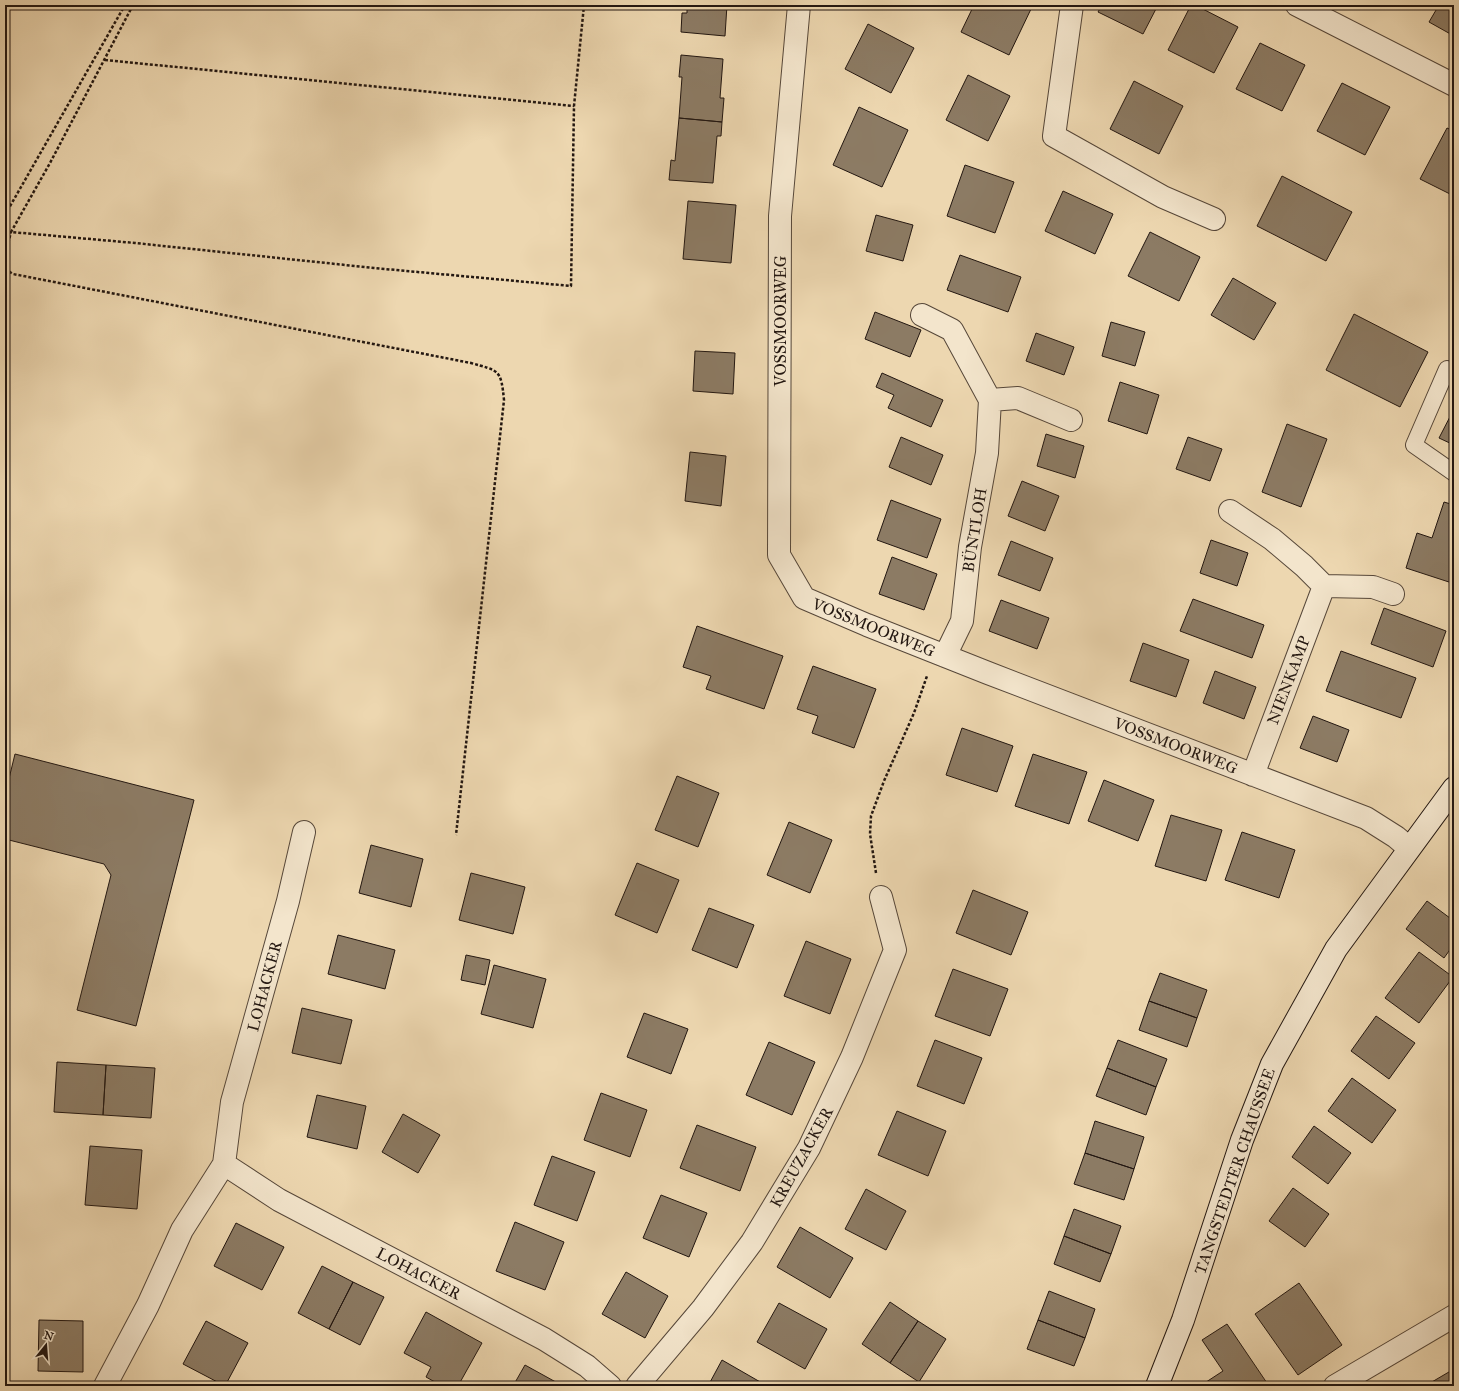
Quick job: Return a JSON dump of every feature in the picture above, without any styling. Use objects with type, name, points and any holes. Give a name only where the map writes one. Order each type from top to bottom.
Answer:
[{"type":"street","name":"VOSSMOORWEG","points":[[799,5],[780,216],[779,555],[804,598],[941,654],[1366,818],[1396,837],[1409,848]]},
{"type":"street","points":[[1072,5],[1054,136],[1163,197],[1214,219]]},
{"type":"street","points":[[1297,5],[1454,85]]},
{"type":"street","points":[[922,315],[952,330],[990,400],[1018,398],[1071,420]]},
{"type":"street","name":"BÜNTLOH","points":[[941,654],[962,621],[970,547],[987,454],[990,400]]},
{"type":"street","points":[[1230,511],[1272,539],[1304,566],[1324,586],[1373,587],[1393,594]]},
{"type":"street","name":"NIENKAMP","points":[[1252,775],[1324,586]]},
{"type":"street","name":"TANGSTEDTER CHAUSSEE","points":[[1157,1386],[1183,1320],[1242,1140],[1272,1064],[1336,950],[1454,788]]},
{"type":"street","name":"LOHACKER","points":[[105,1386],[148,1305],[182,1230],[224,1164],[232,1102],[288,901],[304,832]]},
{"type":"street","name":"KREUZACKER","points":[[637,1386],[703,1308],[752,1242],[809,1148],[852,1057],[895,950],[881,897]]},
{"type":"street","name":"LOHACKER","points":[[224,1164],[279,1200],[544,1338],[587,1366],[610,1386]]},
{"type":"street","points":[[1335,1386],[1454,1316]]},
{"type":"lane","points":[[1447,369],[1414,445],[1454,473]]},
{"type":"path","points":[[5,215],[125,5]]},
{"type":"path","points":[[5,256],[11,232],[50,163],[133,5]]},
{"type":"path","points":[[5,235],[11,232],[136,243],[374,268],[571,286],[574,106],[584,5]]},
{"type":"path","points":[[105,60],[574,106]]},
{"type":"path","points":[[5,269],[13,274],[471,363],[494,369],[502,379],[504,400],[456,835]]},
{"type":"path","points":[[881,897],[872,854],[870,834],[871,816],[914,713],[941,654]]},
{"type":"building","points":[[687,5],[727,5],[725,36],[681,32],[682,13],[687,13]]},
{"type":"building","points":[[974,5],[1023,5],[1031,9],[1009,55],[961,32]]},
{"type":"building","points":[[1102,5],[1158,5],[1143,34],[1098,12]]},
{"type":"building","points":[[1191,5],[1195,5],[1238,27],[1214,73],[1168,50]]},
{"type":"building","points":[[1439,5],[1454,5],[1454,36],[1429,22]]},
{"type":"building","points":[[868,24],[914,48],[891,93],[845,69]]},
{"type":"building","points":[[1260,43],[1305,65],[1282,111],[1236,89]]},
{"type":"building","points":[[681,55],[723,59],[720,98],[724,98],[722,122],[679,118],[682,77],[679,77]]},
{"type":"building","points":[[968,75],[1010,96],[988,141],[946,120]]},
{"type":"building","points":[[1134,81],[1183,106],[1159,154],[1110,129]]},
{"type":"building","points":[[1342,83],[1390,107],[1365,155],[1317,131]]},
{"type":"building","points":[[859,107],[908,130],[882,187],[833,165]]},
{"type":"building","points":[[679,118],[722,122],[721,136],[717,136],[713,183],[669,180],[671,160],[675,161]]},
{"type":"building","points":[[1447,128],[1454,131],[1454,196],[1420,179]]},
{"type":"building","points":[[965,165],[1014,182],[995,233],[947,216]]},
{"type":"building","points":[[1282,176],[1352,212],[1326,261],[1257,226]]},
{"type":"building","points":[[1063,191],[1113,214],[1095,254],[1045,231]]},
{"type":"building","points":[[688,201],[736,205],[731,263],[683,259]]},
{"type":"building","points":[[876,215],[913,225],[903,261],[866,251]]},
{"type":"building","points":[[1150,232],[1200,257],[1179,301],[1128,276]]},
{"type":"building","points":[[960,255],[1021,277],[1008,312],[947,290]]},
{"type":"building","points":[[1233,278],[1276,303],[1254,340],[1211,315]]},
{"type":"building","points":[[875,312],[921,330],[910,357],[865,339]]},
{"type":"building","points":[[1354,314],[1428,352],[1400,407],[1326,370]]},
{"type":"building","points":[[1111,322],[1145,332],[1135,366],[1102,356]]},
{"type":"building","points":[[1036,333],[1074,347],[1064,375],[1026,361]]},
{"type":"building","points":[[695,351],[735,353],[733,394],[693,391]]},
{"type":"building","points":[[882,373],[943,400],[931,427],[888,408],[894,395],[876,387]]},
{"type":"building","points":[[1120,382],[1159,395],[1147,434],[1108,421]]},
{"type":"building","points":[[1454,409],[1454,445],[1439,438]]},
{"type":"building","points":[[1287,424],[1327,439],[1301,507],[1262,492]]},
{"type":"building","points":[[1046,434],[1084,446],[1075,478],[1037,466]]},
{"type":"building","points":[[901,437],[943,455],[931,485],[889,467]]},
{"type":"building","points":[[1188,437],[1222,449],[1210,481],[1176,469]]},
{"type":"building","points":[[690,452],[726,456],[721,506],[685,501]]},
{"type":"building","points":[[1022,481],[1059,496],[1045,531],[1008,516]]},
{"type":"building","points":[[891,500],[941,519],[927,558],[877,540]]},
{"type":"building","points":[[1444,502],[1454,505],[1454,578],[1452,583],[1406,568],[1417,533],[1432,538]]},
{"type":"building","points":[[1211,540],[1248,553],[1237,586],[1200,573]]},
{"type":"building","points":[[1011,541],[1053,558],[1040,591],[998,575]]},
{"type":"building","points":[[892,557],[937,574],[924,610],[879,594]]},
{"type":"building","points":[[1193,599],[1264,625],[1252,658],[1180,631]]},
{"type":"building","points":[[1001,600],[1049,618],[1037,649],[989,631]]},
{"type":"building","points":[[1384,608],[1446,631],[1433,667],[1371,644]]},
{"type":"building","points":[[697,626],[783,656],[764,709],[706,689],[711,676],[683,667]]},
{"type":"building","points":[[1143,643],[1189,660],[1176,697],[1130,681]]},
{"type":"building","points":[[1341,651],[1416,678],[1401,718],[1326,691]]},
{"type":"building","points":[[813,666],[876,689],[854,748],[812,733],[818,716],[797,709]]},
{"type":"building","points":[[1215,671],[1256,687],[1244,719],[1203,703]]},
{"type":"building","points":[[1313,716],[1349,730],[1337,762],[1300,748]]},
{"type":"building","points":[[962,728],[1013,746],[997,792],[946,775]]},
{"type":"building","points":[[15,754],[194,800],[136,1026],[77,1010],[111,875],[104,864],[5,839],[5,795]]},
{"type":"building","points":[[1033,754],[1087,772],[1069,824],[1015,806]]},
{"type":"building","points":[[677,776],[719,793],[698,847],[655,830]]},
{"type":"building","points":[[1104,780],[1154,800],[1138,841],[1088,821]]},
{"type":"building","points":[[1171,815],[1222,830],[1206,881],[1155,866]]},
{"type":"building","points":[[789,822],[832,840],[810,893],[767,875]]},
{"type":"building","points":[[1242,832],[1295,850],[1279,898],[1225,880]]},
{"type":"building","points":[[371,845],[423,859],[411,907],[359,893]]},
{"type":"building","points":[[637,863],[679,880],[657,933],[615,915]]},
{"type":"building","points":[[471,873],[525,887],[513,934],[459,920]]},
{"type":"building","points":[[973,890],[1028,912],[1011,955],[956,933]]},
{"type":"building","points":[[1427,901],[1454,921],[1454,944],[1444,958],[1406,929]]},
{"type":"building","points":[[709,908],[754,925],[737,968],[692,950]]},
{"type":"building","points":[[338,935],[395,950],[385,989],[328,974]]},
{"type":"building","points":[[806,941],[851,959],[830,1014],[784,996]]},
{"type":"building","points":[[1419,952],[1453,977],[1419,1023],[1385,998]]},
{"type":"building","points":[[466,955],[490,960],[485,985],[461,980]]},
{"type":"building","points":[[494,965],[546,979],[533,1028],[481,1014]]},
{"type":"building","points":[[953,969],[1008,989],[990,1036],[935,1016]]},
{"type":"building","points":[[1160,973],[1207,990],[1197,1018],[1149,1001]]},
{"type":"building","points":[[1149,1001],[1197,1018],[1187,1047],[1139,1030]]},
{"type":"building","points":[[302,1008],[352,1020],[341,1064],[292,1053]]},
{"type":"building","points":[[644,1013],[688,1029],[671,1074],[627,1057]]},
{"type":"building","points":[[1376,1016],[1415,1043],[1389,1079],[1351,1051]]},
{"type":"building","points":[[935,1040],[982,1058],[964,1104],[917,1086]]},
{"type":"building","points":[[1118,1040],[1167,1059],[1156,1087],[1107,1068]]},
{"type":"building","points":[[769,1042],[815,1062],[792,1115],[746,1095]]},
{"type":"building","points":[[57,1062],[106,1065],[103,1115],[54,1112]]},
{"type":"building","points":[[106,1065],[155,1068],[151,1118],[103,1115]]},
{"type":"building","points":[[1107,1068],[1156,1087],[1146,1115],[1096,1096]]},
{"type":"building","points":[[1352,1078],[1396,1110],[1372,1143],[1328,1111]]},
{"type":"building","points":[[601,1093],[647,1110],[630,1157],[584,1140]]},
{"type":"building","points":[[317,1095],[366,1106],[357,1149],[307,1137]]},
{"type":"building","points":[[897,1111],[946,1131],[928,1176],[878,1155]]},
{"type":"building","points":[[403,1114],[440,1135],[418,1173],[382,1152]]},
{"type":"building","points":[[1095,1121],[1144,1137],[1134,1169],[1085,1153]]},
{"type":"building","points":[[697,1125],[756,1147],[740,1191],[680,1168]]},
{"type":"building","points":[[1314,1126],[1351,1153],[1328,1184],[1292,1157]]},
{"type":"building","points":[[90,1146],[142,1150],[137,1209],[85,1205]]},
{"type":"building","points":[[1085,1153],[1134,1169],[1124,1200],[1074,1184]]},
{"type":"building","points":[[552,1156],[595,1172],[577,1221],[534,1205]]},
{"type":"building","points":[[1293,1188],[1329,1214],[1305,1247],[1269,1221]]},
{"type":"building","points":[[866,1189],[906,1211],[886,1250],[845,1229]]},
{"type":"building","points":[[661,1195],[707,1213],[689,1257],[643,1238]]},
{"type":"building","points":[[1074,1209],[1121,1226],[1111,1254],[1064,1236]]},
{"type":"building","points":[[515,1222],[564,1242],[545,1290],[496,1271]]},
{"type":"building","points":[[236,1223],[284,1247],[262,1290],[214,1266]]},
{"type":"building","points":[[800,1227],[853,1258],[830,1298],[777,1267]]},
{"type":"building","points":[[1064,1236],[1111,1254],[1100,1282],[1054,1264]]},
{"type":"building","points":[[322,1266],[353,1282],[329,1329],[298,1313]]},
{"type":"building","points":[[626,1272],[668,1296],[645,1338],[602,1314]]},
{"type":"building","points":[[353,1282],[384,1297],[360,1345],[329,1329]]},
{"type":"building","points":[[1299,1283],[1342,1345],[1298,1375],[1255,1314]]},
{"type":"building","points":[[1049,1291],[1095,1309],[1085,1338],[1038,1320]]},
{"type":"building","points":[[890,1302],[918,1321],[890,1363],[862,1344]]},
{"type":"building","points":[[779,1303],[827,1329],[805,1369],[757,1342]]},
{"type":"building","points":[[426,1312],[482,1343],[458,1386],[442,1386],[426,1377],[431,1367],[404,1353]]},
{"type":"building","points":[[39,1320],[83,1321],[83,1372],[38,1371]]},
{"type":"building","points":[[1038,1320],[1085,1338],[1074,1366],[1027,1349]]},
{"type":"building","points":[[206,1321],[248,1343],[225,1386],[183,1364]]},
{"type":"building","points":[[918,1321],[946,1339],[919,1382],[890,1363]]},
{"type":"building","points":[[1227,1324],[1269,1386],[1200,1386],[1223,1371],[1202,1340]]},
{"type":"building","points":[[722,1360],[762,1383],[761,1386],[708,1386]]},
{"type":"building","points":[[525,1365],[563,1386],[513,1386]]},
{"type":"building","points":[[1454,1369],[1454,1386],[1425,1386]]}]
